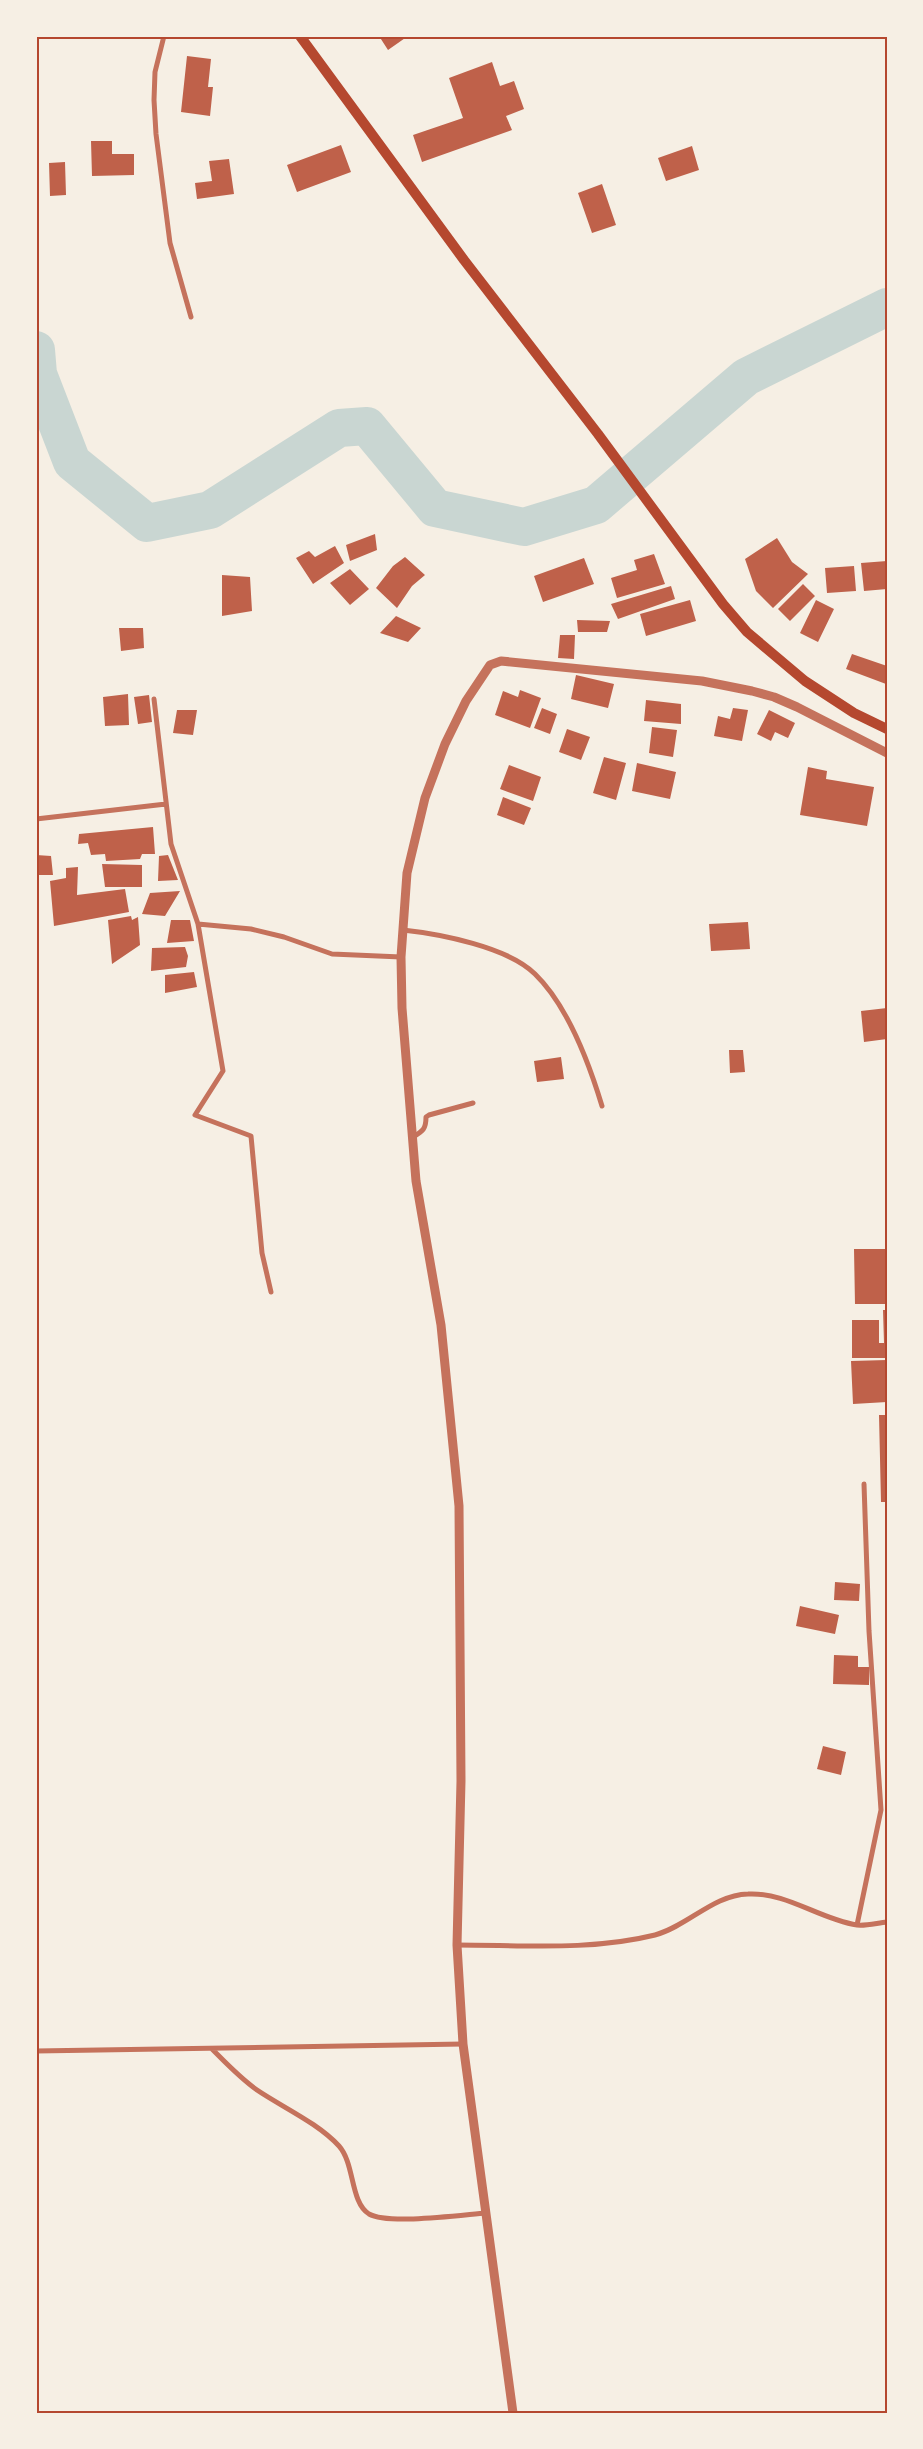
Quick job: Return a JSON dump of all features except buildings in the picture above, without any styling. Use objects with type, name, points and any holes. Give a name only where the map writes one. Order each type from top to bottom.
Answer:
[{"type":"main road","points":[[300,36],[453,245],[598,434],[746,632],[805,681],[854,713],[887,730]]},
{"type":"street","points":[[164,36],[155,72],[156,134],[170,243],[191,317]]},
{"type":"street","points":[[513,2413],[463,2044],[457,1945],[462,1781],[459,1506],[441,1324],[416,1181],[402,1008],[402,930],[407,873],[426,798],[445,744],[466,701],[490,665],[495,662],[507,660],[735,687],[774,697],[887,753]]},
{"type":"street","points":[[154,699],[171,844],[198,924],[223,1071],[195,1115],[251,1136],[262,1253],[271,1292]]},
{"type":"street","points":[[36,819],[166,804]]},
{"type":"street","points":[[198,924],[251,929],[284,937],[332,954],[402,957]]},
{"type":"street","points":[[402,930],[433,933],[473,944],[513,958],[535,973],[560,1008],[576,1037],[593,1076],[602,1106]]},
{"type":"street","points":[[413,1137],[424,1131],[427,1126],[426,1117],[429,1115],[473,1102]]},
{"type":"street","points":[[857,1925],[881,1810],[869,1631],[864,1484]]},
{"type":"street","points":[[457,1945],[550,1944],[628,1940],[673,1929],[713,1904],[734,1896],[749,1894],[791,1901],[819,1914],[857,1925],[887,1922]]},
{"type":"street","points":[[36,2051],[463,2044]]},
{"type":"street","points":[[212,2049],[232,2070],[257,2090],[338,2146],[346,2157],[352,2173],[357,2198],[362,2208],[369,2214],[389,2219],[486,2213]]},
{"type":"waterway","points":[[36,350],[38,374],[72,462],[147,523],[210,510],[339,428],[367,426],[435,508],[524,527],[596,505],[746,377],[887,307]]}]
